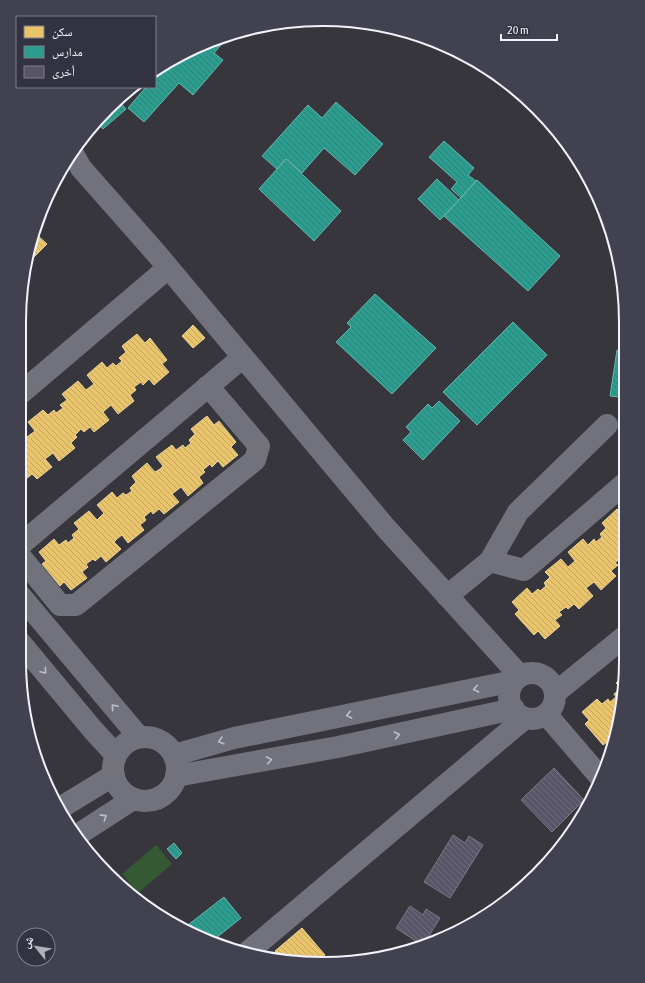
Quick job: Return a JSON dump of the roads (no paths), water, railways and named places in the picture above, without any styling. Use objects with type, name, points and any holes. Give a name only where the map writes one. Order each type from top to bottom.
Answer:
[{"type":"street","points":[[76,158],[81,168],[168,268],[385,527],[448,596],[517,679]]},
{"type":"street","points":[[26,389],[168,268]]},
{"type":"street","points":[[26,540],[243,357]]},
{"type":"street","points":[[26,563],[60,605],[76,605],[255,460],[259,446],[208,386]]},
{"type":"street","points":[[448,596],[490,561],[518,512],[607,425]]},
{"type":"street","points":[[490,561],[524,570],[619,488]]},
{"type":"street","points":[[26,601],[139,737]]},
{"type":"street","points":[[555,694],[619,641]]},
{"type":"street","points":[[26,650],[115,765]]},
{"type":"street","points":[[174,755],[234,738],[517,679],[527,673],[543,675],[553,686],[555,694],[555,701],[552,708],[528,714],[176,776]]},
{"type":"street","points":[[517,679],[511,688],[509,695],[510,703],[528,714],[596,774]]},
{"type":"street","points":[[252,948],[528,714]]},
{"type":"street","points":[[139,737],[149,737],[159,740],[168,746],[174,755],[177,766],[176,776],[172,786],[159,797],[144,801],[133,799],[124,793],[117,785],[115,765],[122,747],[130,741],[139,737]]},
{"type":"street","points":[[64,805],[115,765]]},
{"type":"street","points":[[81,833],[133,799]]}]
